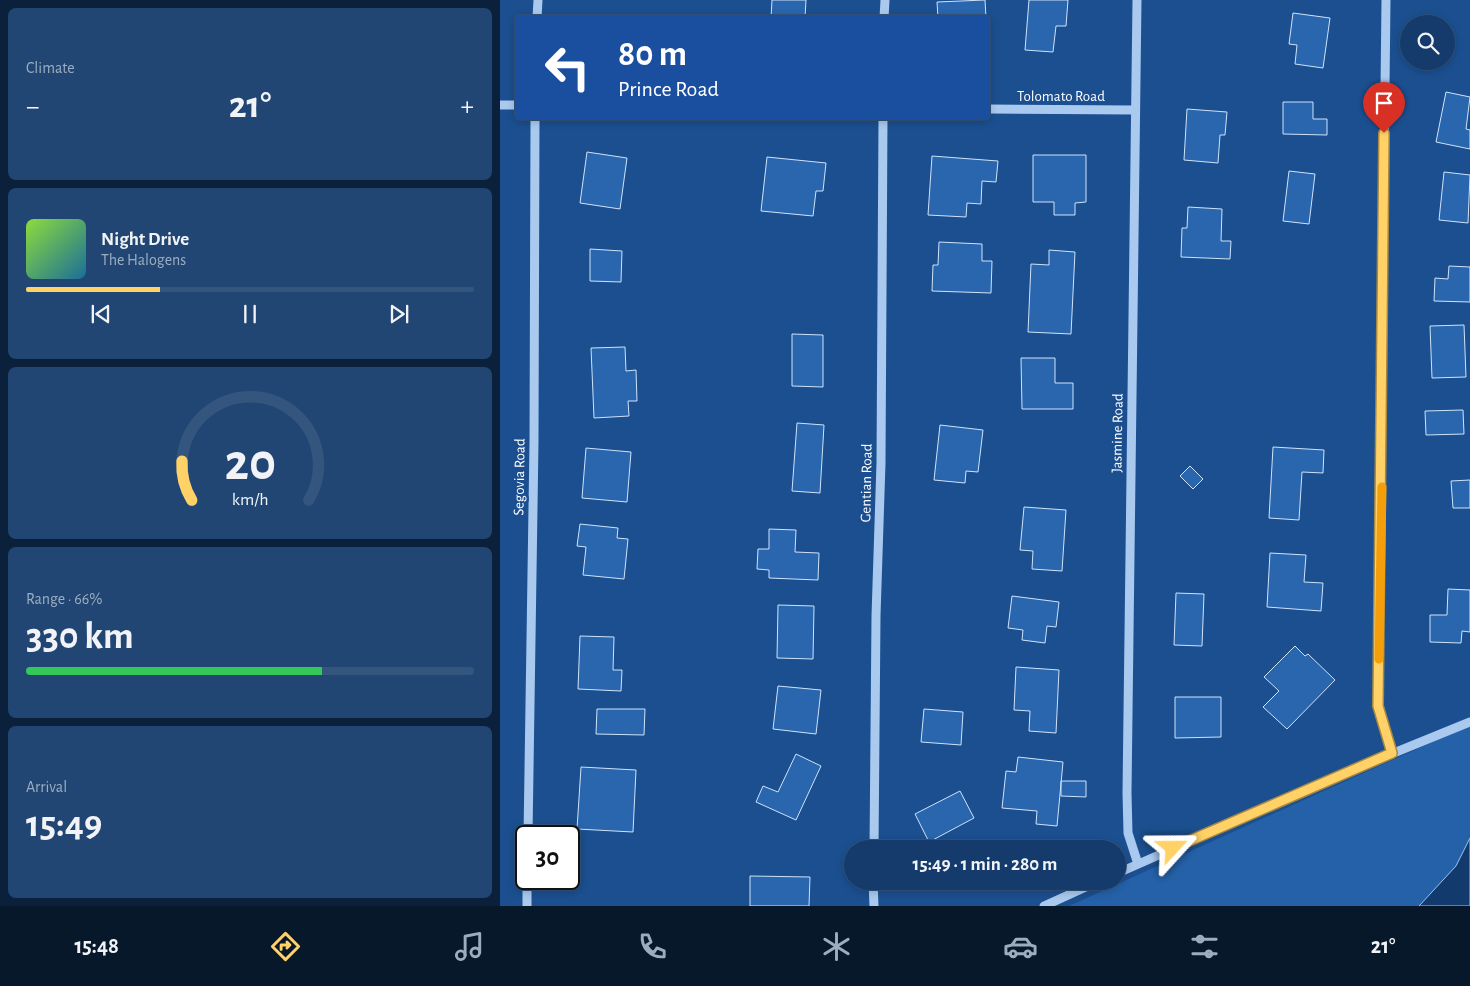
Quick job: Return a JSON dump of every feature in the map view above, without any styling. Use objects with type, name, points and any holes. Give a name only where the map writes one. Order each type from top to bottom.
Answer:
[{"type":"street","points":[[538,0],[538,15]]},
{"type":"street","points":[[884,15],[885,0]]},
{"type":"street","name":"Jasmine Road","points":[[1137,0],[1127,794],[1128,833],[1138,864]]},
{"type":"street","points":[[1386,0],[1378,706],[1392,753]]},
{"type":"street","points":[[500,105],[515,105]]},
{"type":"street","name":"Tolomato Road","points":[[990,109],[1135,110]]},
{"type":"street","name":"Segovia Road","points":[[528,825],[534,442],[535,120]]},
{"type":"street","name":"Gentian Road","points":[[874,840],[876,616],[881,453],[883,120]]},
{"type":"street","points":[[1126,869],[1392,753],[1470,722]]},
{"type":"street","points":[[527,890],[527,906]]},
{"type":"street","points":[[873,890],[874,906]]},
{"type":"street","points":[[1044,906],[1079,890]]},
{"type":"shaded area","points":[[1470,725],[1470,838],[1456,866],[1419,906],[1069,906],[1104,890],[1126,890],[1126,880]]},
{"type":"shaded area","points":[[1470,838],[1470,906],[1419,906],[1456,866]]},
{"type":"building","points":[[772,0],[806,0],[805,15],[771,15]]},
{"type":"building","points":[[985,0],[986,15],[938,15],[937,2]]},
{"type":"building","points":[[1029,0],[1068,0],[1066,26],[1056,26],[1053,52],[1025,50]]},
{"type":"building","points":[[1293,13],[1330,18],[1323,68],[1295,64],[1297,45],[1289,44]]},
{"type":"building","points":[[1446,92],[1470,97],[1466,129],[1470,130],[1470,149],[1436,142]]},
{"type":"building","points":[[1283,102],[1313,102],[1313,119],[1327,119],[1327,135],[1283,134]]},
{"type":"building","points":[[1187,109],[1227,112],[1225,135],[1220,135],[1218,163],[1184,160]]},
{"type":"building","points":[[587,152],[627,158],[620,209],[580,203]]},
{"type":"building","points":[[1033,155],[1086,155],[1086,202],[1075,203],[1075,215],[1054,215],[1054,202],[1033,202]]},
{"type":"building","points":[[932,156],[998,161],[996,182],[982,181],[981,204],[967,203],[966,217],[928,215]]},
{"type":"building","points":[[767,157],[826,163],[823,191],[816,191],[813,216],[761,211]]},
{"type":"building","points":[[1289,171],[1315,174],[1309,224],[1283,221]]},
{"type":"building","points":[[1444,172],[1470,175],[1468,223],[1439,220]]},
{"type":"building","points":[[1188,207],[1222,209],[1221,241],[1231,241],[1230,259],[1181,257],[1182,228],[1187,228]]},
{"type":"building","points":[[939,242],[982,244],[982,261],[992,261],[991,293],[932,291],[933,265],[938,265]]},
{"type":"building","points":[[590,249],[622,251],[621,282],[590,281]]},
{"type":"building","points":[[1049,250],[1075,252],[1071,334],[1028,332],[1031,264],[1049,265]]},
{"type":"building","points":[[1449,266],[1470,267],[1470,302],[1434,301],[1435,278],[1448,279]]},
{"type":"building","points":[[1464,325],[1466,377],[1432,378],[1430,326]]},
{"type":"building","points":[[792,334],[823,335],[823,387],[792,386]]},
{"type":"building","points":[[625,347],[626,371],[636,370],[637,401],[628,401],[629,416],[594,418],[591,348]]},
{"type":"building","points":[[1021,358],[1055,358],[1055,383],[1073,383],[1073,409],[1022,409]]},
{"type":"building","points":[[1463,410],[1464,434],[1426,435],[1425,411]]},
{"type":"building","points":[[797,423],[824,425],[820,493],[792,491]]},
{"type":"building","points":[[940,425],[983,430],[978,472],[966,471],[965,483],[934,480]]},
{"type":"building","points":[[1273,447],[1324,450],[1323,473],[1302,472],[1299,520],[1269,518]]},
{"type":"building","points":[[586,448],[631,452],[627,502],[582,498]]},
{"type":"building","points":[[1190,466],[1203,479],[1193,489],[1180,476]]},
{"type":"building","points":[[1470,480],[1470,508],[1453,508],[1451,481]]},
{"type":"building","points":[[1024,507],[1066,510],[1062,571],[1032,569],[1033,551],[1020,550]]},
{"type":"building","points":[[580,524],[618,528],[617,538],[628,539],[624,579],[583,575],[586,547],[577,546]]},
{"type":"building","points":[[769,529],[796,530],[795,552],[819,553],[818,580],[769,578],[769,570],[757,569],[758,549],[769,549]]},
{"type":"building","points":[[1270,553],[1306,555],[1304,582],[1323,583],[1321,611],[1267,607]]},
{"type":"building","points":[[1448,589],[1470,590],[1470,632],[1462,631],[1461,643],[1430,642],[1430,615],[1447,615]]},
{"type":"building","points":[[1176,593],[1204,594],[1202,646],[1174,645]]},
{"type":"building","points":[[1012,596],[1059,602],[1056,627],[1047,626],[1045,643],[1022,640],[1023,630],[1008,628]]},
{"type":"building","points":[[778,605],[814,606],[813,659],[777,658]]},
{"type":"building","points":[[580,636],[614,637],[613,670],[622,670],[621,691],[578,689]]},
{"type":"building","points":[[1295,646],[1305,656],[1308,654],[1335,680],[1287,729],[1263,707],[1279,691],[1264,677]]},
{"type":"building","points":[[1016,667],[1059,670],[1056,733],[1029,731],[1030,711],[1014,710]]},
{"type":"building","points":[[778,686],[821,690],[816,734],[773,729]]},
{"type":"building","points":[[1175,697],[1221,697],[1221,737],[1175,738]]},
{"type":"building","points":[[597,709],[645,709],[644,735],[596,734]]},
{"type":"building","points":[[924,709],[963,712],[961,745],[921,742]]},
{"type":"building","points":[[796,754],[821,766],[796,820],[756,802],[763,786],[778,792]]},
{"type":"building","points":[[1018,757],[1063,762],[1057,826],[1036,824],[1037,811],[1002,808],[1006,771],[1016,772]]},
{"type":"building","points":[[581,767],[636,770],[633,832],[580,829],[580,825],[577,825]]},
{"type":"building","points":[[1061,781],[1086,781],[1086,797],[1061,796]]},
{"type":"building","points":[[960,791],[974,818],[933,840],[928,840],[915,814]]},
{"type":"building","points":[[750,876],[810,877],[809,906],[750,906]]},
{"type":"slow traffic","points":[[1379,659],[1382,487]]},
{"type":"route","points":[[1173,848],[1392,753],[1378,706],[1383,438],[1384,133]]}]
